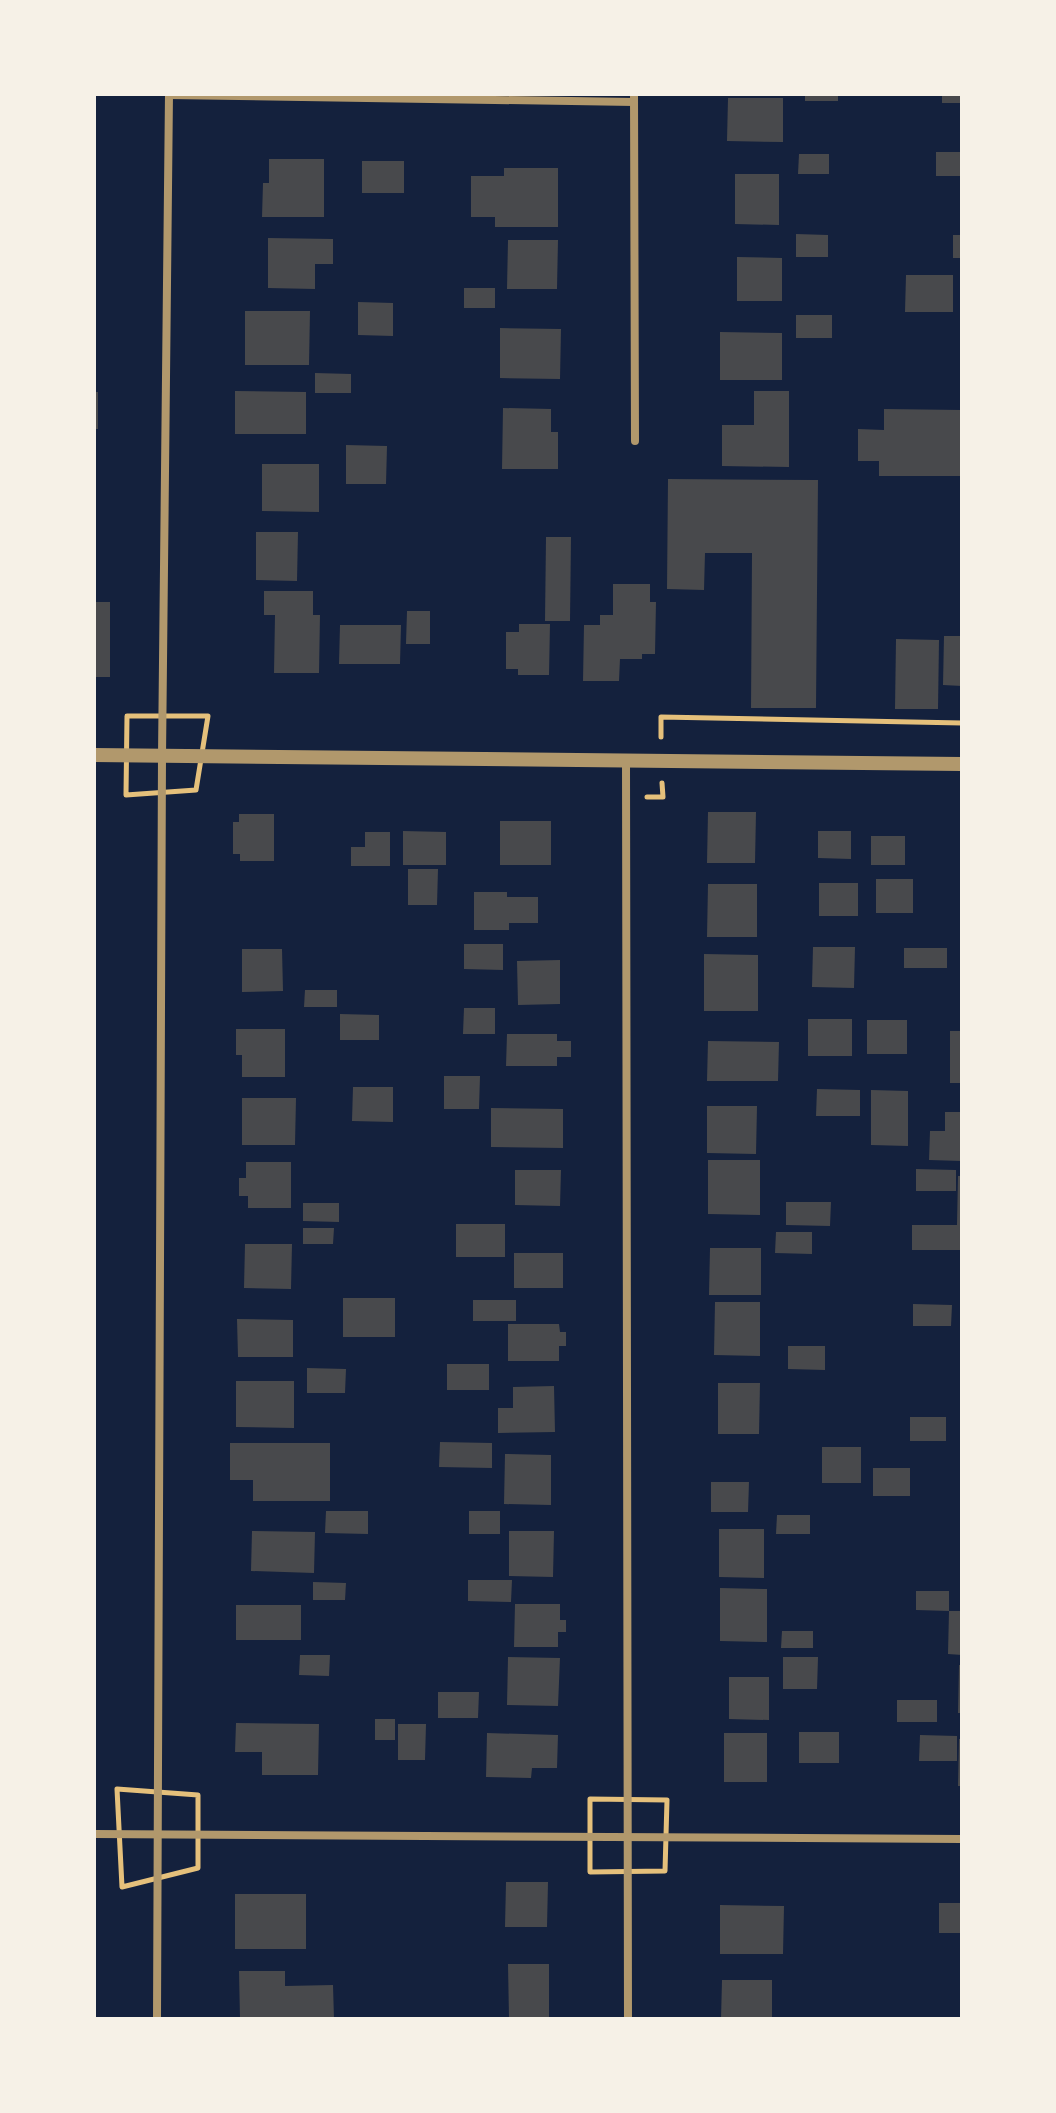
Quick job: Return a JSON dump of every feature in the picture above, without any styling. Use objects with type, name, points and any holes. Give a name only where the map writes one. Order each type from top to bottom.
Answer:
[{"type":"street","points":[[157,2019],[162,756],[169,94],[634,98],[635,441]]},
{"type":"street","points":[[94,755],[962,764]]},
{"type":"street","points":[[626,761],[628,2019]]},
{"type":"street","points":[[94,1834],[962,1839]]},
{"type":"path","points":[[661,717],[962,723]]},
{"type":"building","points":[[805,94],[838,94],[838,101],[805,101]]},
{"type":"building","points":[[942,94],[962,94],[962,103],[942,103]]},
{"type":"building","points":[[728,98],[783,98],[783,142],[727,141]]},
{"type":"building","points":[[936,152],[962,152],[962,176],[936,176]]},
{"type":"building","points":[[799,154],[829,154],[829,174],[798,174]]},
{"type":"building","points":[[269,159],[324,159],[324,217],[262,217],[263,183],[269,183]]},
{"type":"building","points":[[362,161],[404,161],[404,193],[362,193]]},
{"type":"building","points":[[504,168],[558,168],[558,227],[495,227],[495,217],[471,217],[471,176],[504,176]]},
{"type":"building","points":[[735,174],[779,174],[779,225],[735,224]]},
{"type":"building","points":[[796,234],[828,235],[828,257],[796,257]]},
{"type":"building","points":[[953,235],[962,235],[962,258],[953,258]]},
{"type":"building","points":[[268,238],[333,239],[333,264],[315,264],[315,289],[268,288]]},
{"type":"building","points":[[508,240],[558,240],[557,289],[507,289]]},
{"type":"building","points":[[737,257],[782,258],[782,301],[737,301]]},
{"type":"building","points":[[906,275],[953,275],[953,312],[905,312]]},
{"type":"building","points":[[464,288],[495,288],[495,308],[464,308]]},
{"type":"building","points":[[358,302],[393,303],[393,336],[358,335]]},
{"type":"building","points":[[245,311],[310,311],[309,365],[245,365]]},
{"type":"building","points":[[796,315],[832,315],[832,338],[796,338]]},
{"type":"building","points":[[500,328],[561,329],[560,379],[500,378]]},
{"type":"building","points":[[720,332],[782,333],[782,380],[720,380]]},
{"type":"building","points":[[315,373],[351,374],[351,393],[315,393]]},
{"type":"building","points":[[235,391],[306,392],[306,434],[235,434]]},
{"type":"building","points":[[754,391],[789,391],[789,467],[722,466],[722,425],[754,425]]},
{"type":"building","points":[[94,392],[98,392],[98,429],[94,429]]},
{"type":"building","points":[[503,408],[551,409],[551,432],[558,432],[558,469],[502,469]]},
{"type":"building","points":[[884,409],[962,410],[962,476],[879,476],[879,461],[858,461],[858,429],[884,430]]},
{"type":"building","points":[[346,445],[387,446],[386,484],[346,484]]},
{"type":"building","points":[[262,464],[319,464],[319,512],[262,511]]},
{"type":"building","points":[[668,479],[818,480],[816,708],[751,708],[752,553],[705,553],[704,590],[667,589]]},
{"type":"building","points":[[256,532],[298,532],[297,581],[256,580]]},
{"type":"building","points":[[546,537],[571,537],[570,621],[545,621]]},
{"type":"building","points":[[613,584],[650,584],[650,602],[656,602],[655,654],[642,654],[642,659],[620,659],[619,681],[583,681],[584,625],[600,625],[600,615],[613,615]]},
{"type":"building","points":[[264,591],[313,591],[313,615],[320,615],[319,673],[274,673],[275,615],[264,615]]},
{"type":"building","points":[[94,602],[110,602],[110,677],[94,677]]},
{"type":"building","points":[[407,611],[430,611],[430,644],[406,644]]},
{"type":"building","points":[[519,624],[550,624],[549,675],[518,675],[518,669],[506,669],[506,632],[519,632]]},
{"type":"building","points":[[340,625],[401,625],[400,664],[339,664]]},
{"type":"building","points":[[944,636],[962,636],[962,686],[943,685]]},
{"type":"building","points":[[896,639],[939,640],[938,709],[895,709]]},
{"type":"building","points":[[708,812],[756,812],[755,863],[707,863]]},
{"type":"building","points":[[239,814],[274,814],[274,861],[240,861],[240,854],[233,854],[233,822],[239,822]]},
{"type":"building","points":[[500,821],[551,821],[551,865],[500,865]]},
{"type":"building","points":[[403,831],[446,832],[446,865],[403,865]]},
{"type":"building","points":[[818,831],[851,831],[851,859],[818,858]]},
{"type":"building","points":[[365,832],[390,832],[390,866],[351,866],[351,847],[365,847]]},
{"type":"building","points":[[871,836],[905,836],[905,865],[871,865]]},
{"type":"building","points":[[408,869],[438,869],[437,905],[408,905]]},
{"type":"building","points":[[876,879],[913,879],[913,913],[876,913]]},
{"type":"building","points":[[819,883],[858,883],[858,916],[819,916]]},
{"type":"building","points":[[708,884],[757,884],[757,937],[707,937]]},
{"type":"building","points":[[474,892],[507,892],[507,897],[538,897],[538,923],[509,923],[509,930],[474,930]]},
{"type":"building","points":[[464,944],[503,944],[503,970],[464,969]]},
{"type":"building","points":[[813,947],[855,947],[854,988],[812,987]]},
{"type":"building","points":[[904,948],[947,948],[947,968],[904,968]]},
{"type":"building","points":[[242,949],[282,949],[283,991],[242,992]]},
{"type":"building","points":[[704,954],[758,955],[758,1011],[704,1011]]},
{"type":"building","points":[[560,960],[560,1004],[518,1005],[517,961]]},
{"type":"building","points":[[305,990],[337,990],[337,1007],[304,1007]]},
{"type":"building","points":[[464,1008],[495,1008],[495,1034],[463,1034]]},
{"type":"building","points":[[340,1014],[379,1015],[379,1040],[340,1040]]},
{"type":"building","points":[[808,1019],[852,1019],[852,1056],[808,1056]]},
{"type":"building","points":[[867,1020],[907,1020],[907,1054],[867,1054]]},
{"type":"building","points":[[236,1029],[285,1029],[285,1077],[242,1077],[242,1055],[236,1055]]},
{"type":"building","points":[[950,1031],[962,1031],[962,1083],[950,1083]]},
{"type":"building","points":[[507,1034],[557,1034],[557,1041],[571,1041],[571,1057],[557,1057],[557,1066],[506,1066]]},
{"type":"building","points":[[708,1041],[779,1042],[778,1081],[707,1081]]},
{"type":"building","points":[[444,1076],[480,1076],[479,1109],[444,1109]]},
{"type":"building","points":[[353,1087],[393,1087],[393,1122],[352,1121]]},
{"type":"building","points":[[817,1089],[860,1090],[860,1116],[816,1116]]},
{"type":"building","points":[[871,1090],[908,1091],[908,1146],[871,1145]]},
{"type":"building","points":[[242,1098],[296,1098],[295,1145],[242,1145]]},
{"type":"building","points":[[707,1106],[757,1106],[756,1154],[707,1153]]},
{"type":"building","points":[[491,1108],[563,1109],[563,1148],[491,1147]]},
{"type":"building","points":[[945,1112],[962,1112],[962,1161],[929,1160],[930,1131],[945,1131]]},
{"type":"building","points":[[708,1160],[760,1160],[760,1215],[708,1214]]},
{"type":"building","points":[[246,1162],[291,1162],[291,1208],[248,1208],[248,1196],[239,1196],[239,1178],[246,1178]]},
{"type":"building","points":[[916,1169],[956,1170],[956,1191],[916,1191]]},
{"type":"building","points":[[515,1170],[561,1170],[560,1206],[515,1205]]},
{"type":"building","points":[[958,1176],[962,1176],[960,1250],[912,1250],[912,1225],[957,1225]]},
{"type":"building","points":[[786,1202],[831,1202],[830,1226],[786,1225]]},
{"type":"building","points":[[303,1203],[339,1203],[339,1222],[303,1221]]},
{"type":"building","points":[[456,1224],[505,1224],[505,1257],[456,1257]]},
{"type":"building","points":[[303,1228],[334,1228],[333,1244],[303,1244]]},
{"type":"building","points":[[776,1232],[812,1232],[812,1254],[775,1253]]},
{"type":"building","points":[[245,1244],[292,1244],[291,1289],[244,1288]]},
{"type":"building","points":[[710,1248],[761,1248],[761,1295],[709,1295]]},
{"type":"building","points":[[514,1253],[563,1253],[563,1288],[514,1288]]},
{"type":"building","points":[[343,1298],[395,1298],[395,1337],[343,1337]]},
{"type":"building","points":[[473,1300],[516,1300],[516,1321],[473,1321]]},
{"type":"building","points":[[715,1302],[760,1302],[760,1356],[714,1355]]},
{"type":"building","points":[[913,1304],[952,1305],[951,1326],[913,1326]]},
{"type":"building","points":[[237,1319],[293,1320],[293,1357],[238,1357]]},
{"type":"building","points":[[508,1324],[559,1324],[560,1332],[566,1332],[566,1346],[559,1346],[559,1361],[508,1361]]},
{"type":"building","points":[[788,1346],[825,1346],[825,1370],[788,1369]]},
{"type":"building","points":[[447,1364],[489,1364],[489,1390],[447,1390]]},
{"type":"building","points":[[307,1368],[346,1369],[345,1393],[307,1393]]},
{"type":"building","points":[[236,1381],[294,1381],[294,1428],[236,1427]]},
{"type":"building","points":[[718,1383],[760,1383],[759,1434],[718,1434]]},
{"type":"building","points":[[554,1386],[555,1432],[498,1433],[498,1408],[513,1408],[513,1387]]},
{"type":"building","points":[[910,1417],[946,1417],[946,1441],[910,1441]]},
{"type":"building","points":[[440,1442],[492,1443],[492,1468],[439,1467]]},
{"type":"building","points":[[230,1443],[330,1443],[330,1501],[253,1501],[253,1480],[230,1480]]},
{"type":"building","points":[[822,1447],[861,1447],[861,1483],[822,1483]]},
{"type":"building","points":[[505,1454],[551,1455],[551,1505],[504,1504]]},
{"type":"building","points":[[873,1468],[910,1468],[910,1496],[873,1496]]},
{"type":"building","points":[[711,1482],[749,1482],[748,1512],[711,1512]]},
{"type":"building","points":[[326,1511],[368,1511],[368,1534],[325,1533]]},
{"type":"building","points":[[469,1511],[500,1511],[500,1534],[469,1534]]},
{"type":"building","points":[[777,1515],[810,1515],[810,1534],[776,1534]]},
{"type":"building","points":[[719,1529],[764,1529],[764,1578],[719,1577]]},
{"type":"building","points":[[252,1531],[315,1532],[314,1573],[251,1571]]},
{"type":"building","points":[[509,1531],[554,1531],[553,1577],[509,1576]]},
{"type":"building","points":[[468,1580],[512,1580],[511,1602],[468,1601]]},
{"type":"building","points":[[313,1582],[346,1583],[345,1600],[313,1600]]},
{"type":"building","points":[[720,1588],[767,1589],[767,1642],[720,1641]]},
{"type":"building","points":[[916,1591],[949,1591],[949,1611],[916,1610]]},
{"type":"building","points":[[515,1604],[560,1604],[560,1620],[566,1620],[566,1632],[558,1632],[558,1647],[514,1647]]},
{"type":"building","points":[[236,1605],[301,1605],[301,1640],[236,1640]]},
{"type":"building","points":[[949,1611],[962,1611],[962,1655],[948,1654]]},
{"type":"building","points":[[782,1631],[813,1631],[813,1648],[781,1648]]},
{"type":"building","points":[[300,1655],[330,1655],[329,1676],[299,1675]]},
{"type":"building","points":[[508,1657],[560,1658],[558,1706],[507,1705]]},
{"type":"building","points":[[783,1657],[818,1657],[817,1689],[783,1689]]},
{"type":"building","points":[[959,1665],[962,1665],[962,1713],[958,1713]]},
{"type":"building","points":[[729,1677],[769,1677],[769,1720],[729,1719]]},
{"type":"building","points":[[438,1692],[479,1692],[478,1718],[438,1718]]},
{"type":"building","points":[[897,1700],[937,1700],[937,1722],[897,1722]]},
{"type":"building","points":[[375,1719],[395,1719],[395,1740],[375,1740]]},
{"type":"building","points":[[236,1723],[319,1724],[318,1775],[262,1775],[262,1752],[235,1752]]},
{"type":"building","points":[[398,1724],[426,1724],[425,1760],[398,1760]]},
{"type":"building","points":[[799,1732],[839,1732],[839,1763],[799,1763]]},
{"type":"building","points":[[487,1733],[558,1735],[557,1768],[532,1768],[531,1778],[486,1777]]},
{"type":"building","points":[[724,1733],[767,1733],[767,1782],[724,1782]]},
{"type":"building","points":[[920,1735],[957,1736],[957,1761],[919,1761]]},
{"type":"building","points":[[959,1739],[962,1739],[962,1786],[958,1786]]},
{"type":"building","points":[[506,1882],[548,1882],[547,1927],[505,1927]]},
{"type":"building","points":[[235,1894],[306,1894],[306,1949],[235,1949]]},
{"type":"building","points":[[939,1903],[962,1903],[962,1933],[939,1933]]},
{"type":"building","points":[[720,1905],[784,1906],[783,1954],[720,1954]]},
{"type":"building","points":[[508,1964],[549,1964],[549,2019],[509,2019]]},
{"type":"building","points":[[239,1971],[285,1971],[285,1986],[333,1985],[334,2019],[240,2019]]},
{"type":"building","points":[[722,1980],[772,1980],[772,2019],[721,2019]]}]
